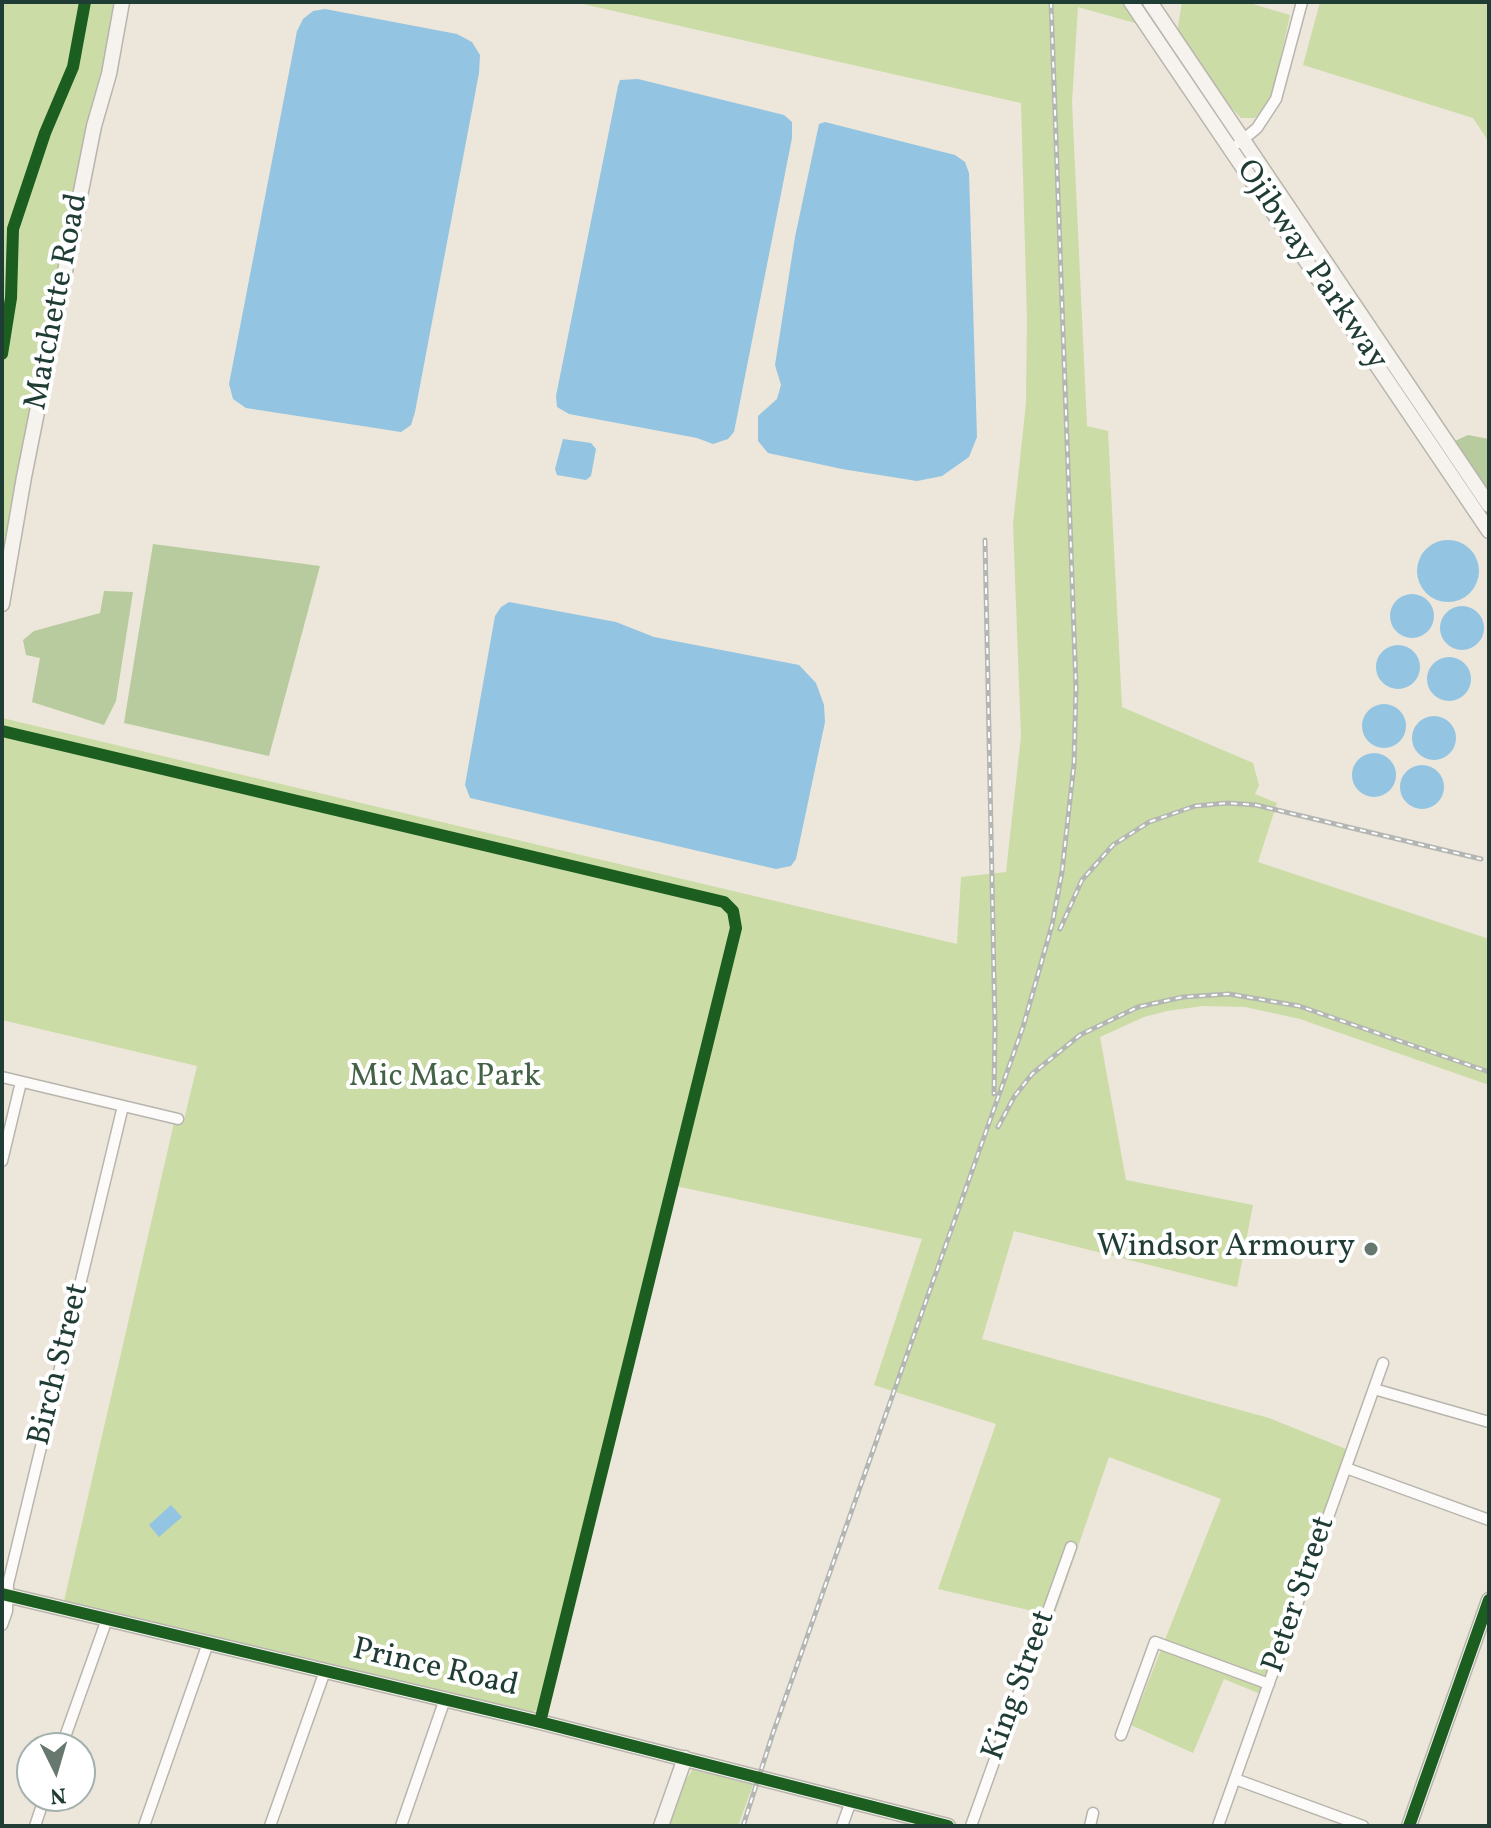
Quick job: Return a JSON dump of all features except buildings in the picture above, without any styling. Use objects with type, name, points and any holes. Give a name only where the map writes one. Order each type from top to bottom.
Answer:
[{"type":"main road","name":"Matchette Road","points":[[2,604],[24,477],[122,2]]},
{"type":"main road","name":"Ojibway Parkway","points":[[1131,2],[1236,145],[1489,505]]},
{"type":"main road","name":"Ojibway Parkway","points":[[1150,2],[1236,145],[1489,531]]},
{"type":"main road","name":"Prince Road","points":[[5,1595],[445,1699],[948,1826]]},
{"type":"main road","points":[[1409,1826],[1489,1600]]},
{"type":"main road","points":[[661,1826],[685,1758]]},
{"type":"street","points":[[1236,145],[1264,119],[1276,99],[1302,2]]},
{"type":"street","points":[[2,1077],[178,1119]]},
{"type":"street","points":[[2,1161],[21,1082]]},
{"type":"street","name":"Birch Street","points":[[2,1625],[7,1611],[5,1595],[123,1106]]},
{"type":"street","name":"Peter Street","points":[[1218,1826],[1383,1363]]},
{"type":"street","points":[[1374,1389],[1489,1422]]},
{"type":"street","points":[[1346,1468],[1489,1520]]},
{"type":"street","name":"King Street","points":[[971,1826],[1071,1547]]},
{"type":"street","points":[[67,1732],[107,1619]]},
{"type":"street","points":[[1121,1735],[1155,1642],[1269,1684]]},
{"type":"street","points":[[144,1826],[208,1643]]},
{"type":"street","points":[[270,1826],[325,1671]]},
{"type":"street","points":[[401,1826],[445,1699]]},
{"type":"street","points":[[1235,1779],[1363,1826]]},
{"type":"street","points":[[842,1826],[851,1801]]},
{"type":"street","points":[[1090,1826],[1093,1813]]},
{"type":"green space","points":[[2,2],[117,2],[2,612]]},
{"type":"green space","name":"Mic Mac Park","points":[[574,2],[1126,2],[1142,25],[1078,7],[1072,102],[1087,426],[1108,431],[1122,707],[1253,763],[1259,785],[1255,794],[1277,803],[1258,862],[1489,939],[1489,1085],[1300,1019],[1245,1007],[1203,1006],[1167,1011],[1144,1017],[1100,1037],[1126,1180],[1253,1205],[1237,1287],[1014,1231],[982,1339],[1269,1418],[1351,1451],[1263,1695],[1224,1679],[1193,1753],[1131,1725],[1221,1499],[1109,1457],[1054,1616],[938,1589],[996,1424],[874,1385],[922,1239],[671,1185],[541,1705],[537,1710],[532,1713],[64,1601],[174,1123],[183,1124],[197,1066],[2,1020],[2,718],[957,944],[961,877],[1006,872],[1021,736],[1013,524],[1026,403],[1027,318],[1021,103]]},
{"type":"green space","points":[[1182,2],[1246,2],[1290,15],[1275,84],[1266,108],[1255,118],[1241,118],[1177,33]]},
{"type":"green space","points":[[1320,2],[1489,2],[1489,142],[1473,118],[1303,65]]},
{"type":"green space","points":[[1468,435],[1489,439],[1489,491],[1456,444],[1455,441]]},
{"type":"green space","points":[[153,544],[320,566],[269,756],[124,723]]},
{"type":"green space","points":[[104,591],[133,592],[116,701],[104,725],[32,702],[40,658],[26,655],[23,640],[34,631],[100,613]]},
{"type":"green space","points":[[693,1769],[753,1785],[738,1826],[668,1826],[685,1781]]},
{"type":"water","points":[[325,9],[457,34],[472,42],[480,55],[415,412],[411,425],[401,432],[246,408],[233,399],[229,384],[297,31],[303,19],[313,11]]},
{"type":"water","points":[[638,79],[784,115],[792,122],[792,138],[734,432],[728,439],[713,444],[697,438],[569,414],[557,407],[556,396],[618,86],[620,80]]},
{"type":"water","points":[[825,122],[955,155],[965,162],[969,173],[977,437],[969,457],[942,476],[917,481],[842,469],[768,453],[758,441],[758,416],[777,399],[781,385],[775,365],[795,237],[819,124]]},
{"type":"water","points":[[563,439],[591,443],[596,449],[591,476],[586,480],[557,475],[555,469]]},
{"type":"water","points":[[1448,540],[1470,549],[1479,571],[1470,593],[1448,602],[1426,593],[1417,571],[1426,549]]},
{"type":"water","points":[[1412,594],[1427,601],[1434,616],[1427,631],[1412,638],[1397,631],[1390,616],[1397,601]]},
{"type":"water","points":[[509,602],[616,622],[654,637],[799,665],[816,683],[824,705],[825,722],[796,859],[791,866],[776,869],[470,798],[465,785],[495,616]]},
{"type":"water","points":[[1462,606],[1477,613],[1484,628],[1477,643],[1462,650],[1447,643],[1440,628],[1447,613]]},
{"type":"water","points":[[1398,645],[1413,652],[1420,667],[1413,682],[1398,689],[1383,682],[1376,667],[1383,652]]},
{"type":"water","points":[[1449,657],[1464,664],[1471,679],[1464,694],[1449,701],[1434,694],[1427,679],[1434,664]]},
{"type":"water","points":[[1384,704],[1399,711],[1406,726],[1399,741],[1384,748],[1369,741],[1362,726],[1369,711]]},
{"type":"water","points":[[1434,716],[1449,723],[1456,738],[1449,753],[1434,760],[1419,753],[1412,738],[1419,723]]},
{"type":"water","points":[[1374,753],[1389,760],[1396,775],[1389,790],[1374,797],[1359,790],[1352,775],[1359,760]]},
{"type":"water","points":[[1422,765],[1437,772],[1444,787],[1437,802],[1422,809],[1407,802],[1400,787],[1407,772]]},
{"type":"water","points":[[171,1505],[182,1517],[159,1537],[149,1525]]},
{"type":"railway","points":[[743,1826],[773,1733],[1023,1027],[1052,925],[1062,872],[1074,764],[1076,687],[1051,2]]},
{"type":"railway","points":[[985,540],[994,1094]]},
{"type":"railway","points":[[1060,929],[1082,880],[1113,845],[1149,822],[1195,806],[1227,803],[1256,805],[1481,859]]},
{"type":"railway","points":[[998,1127],[1014,1097],[1032,1074],[1080,1035],[1138,1007],[1183,997],[1229,994],[1299,1006],[1489,1072]]},
{"type":"cycle path","points":[[2,354],[11,298],[13,229],[45,133],[73,67],[85,2]]},
{"type":"cycle path","points":[[2,731],[724,902],[733,911],[736,928],[540,1722]]},
{"type":"cycle path","points":[[2,1594],[540,1722],[948,1826]]},
{"type":"cycle path","points":[[1409,1826],[1489,1600]]},
{"type":"place","name":"Windsor Armoury","points":[[1371,1249]]}]
